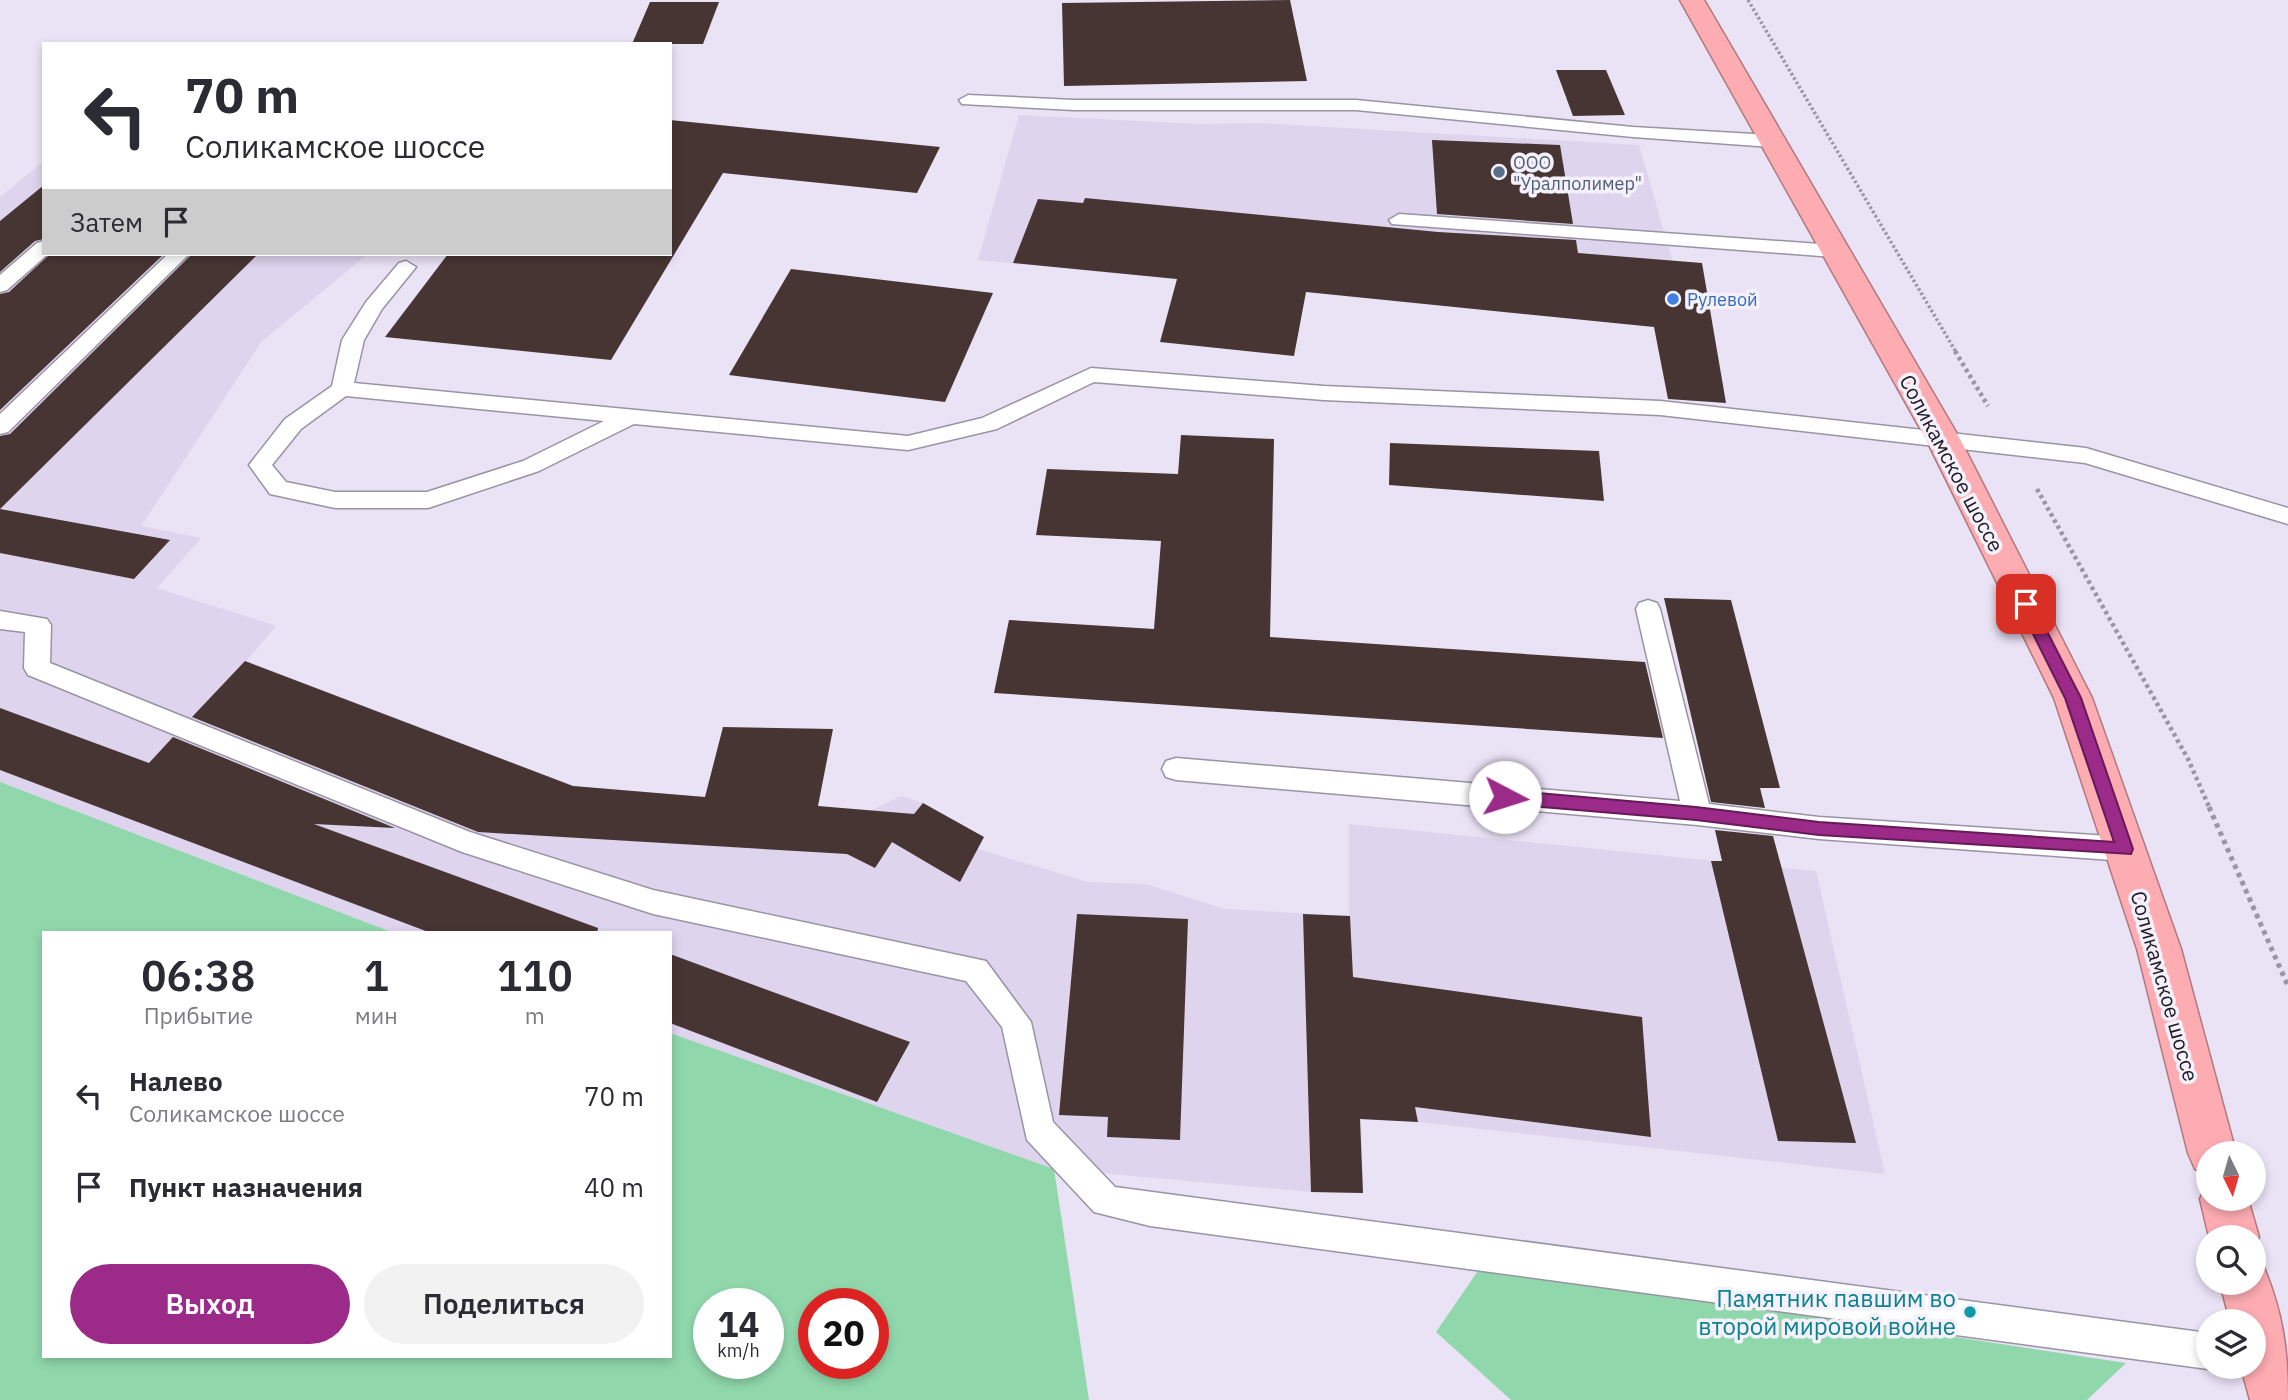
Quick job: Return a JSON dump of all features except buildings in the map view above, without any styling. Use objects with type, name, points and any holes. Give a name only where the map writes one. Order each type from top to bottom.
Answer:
[{"type":"highway","name":"Соликамское шоссе","points":[[1692,0],[1943,439],[2073,698],[2159,949],[2209,1141]]},
{"type":"lane","points":[[968,100],[1074,105],[1356,105],[1633,132],[1771,141]]},
{"type":"lane","points":[[1399,220],[1834,251]]},
{"type":"lane","points":[[0,286],[42,249]]},
{"type":"lane","points":[[0,427],[177,256]]},
{"type":"lane","points":[[342,389],[353,340],[373,306],[406,267]]},
{"type":"lane","points":[[630,416],[531,466],[428,500],[335,500],[278,488],[260,465],[293,424],[342,389],[630,416],[908,443],[989,424],[1091,375],[1324,393],[1660,408],[2012,447],[2086,456],[2288,516]]},
{"type":"lane","points":[[1648,609],[1696,814]]},
{"type":"lane","points":[[0,620],[38,625],[37,668],[463,841],[653,902],[975,970],[1016,1022],[1038,1129],[1106,1201],[1150,1210],[1423,1244],[2196,1349]]},
{"type":"lane","points":[[1176,769],[1696,814],[1819,828],[2125,849]]},
{"type":"path","points":[[1748,0],[2012,447],[2189,759],[2288,986]]},
{"type":"shaded area","name":"OOO \"Уралполимер\"","points":[[1019,115],[1201,124],[1259,123],[1639,145],[1692,329],[978,260]]},
{"type":"shaded area","points":[[42,163],[42,256],[366,256],[262,341],[141,526],[201,538],[157,588],[276,626],[246,661],[573,786],[870,811],[901,796],[923,803],[984,837],[978,849],[1088,882],[1145,884],[1225,909],[1349,916],[1349,824],[1816,871],[1885,1174],[1418,1122],[1361,1119],[1363,1193],[1311,1192],[1054,1169],[672,1034],[672,931],[389,931],[0,782],[0,197]]},
{"type":"green space","points":[[0,782],[389,931],[42,931],[42,1358],[672,1358],[672,1034],[1054,1169],[1089,1400],[0,1400]]},
{"type":"green space","points":[[1482,1265],[2126,1363],[2087,1400],[1511,1400],[1436,1332]]},
{"type":"place","name":"OOO \"Уралполимер\"","points":[[1499,172]]},
{"type":"place","name":"Рулевой","points":[[1673,299]]},
{"type":"place","name":"Памятник павшим во второй мировой войне","points":[[1970,1312]]},
{"type":"route","points":[[1505,797],[1819,828],[2125,849],[2073,698],[2026,604]]}]
